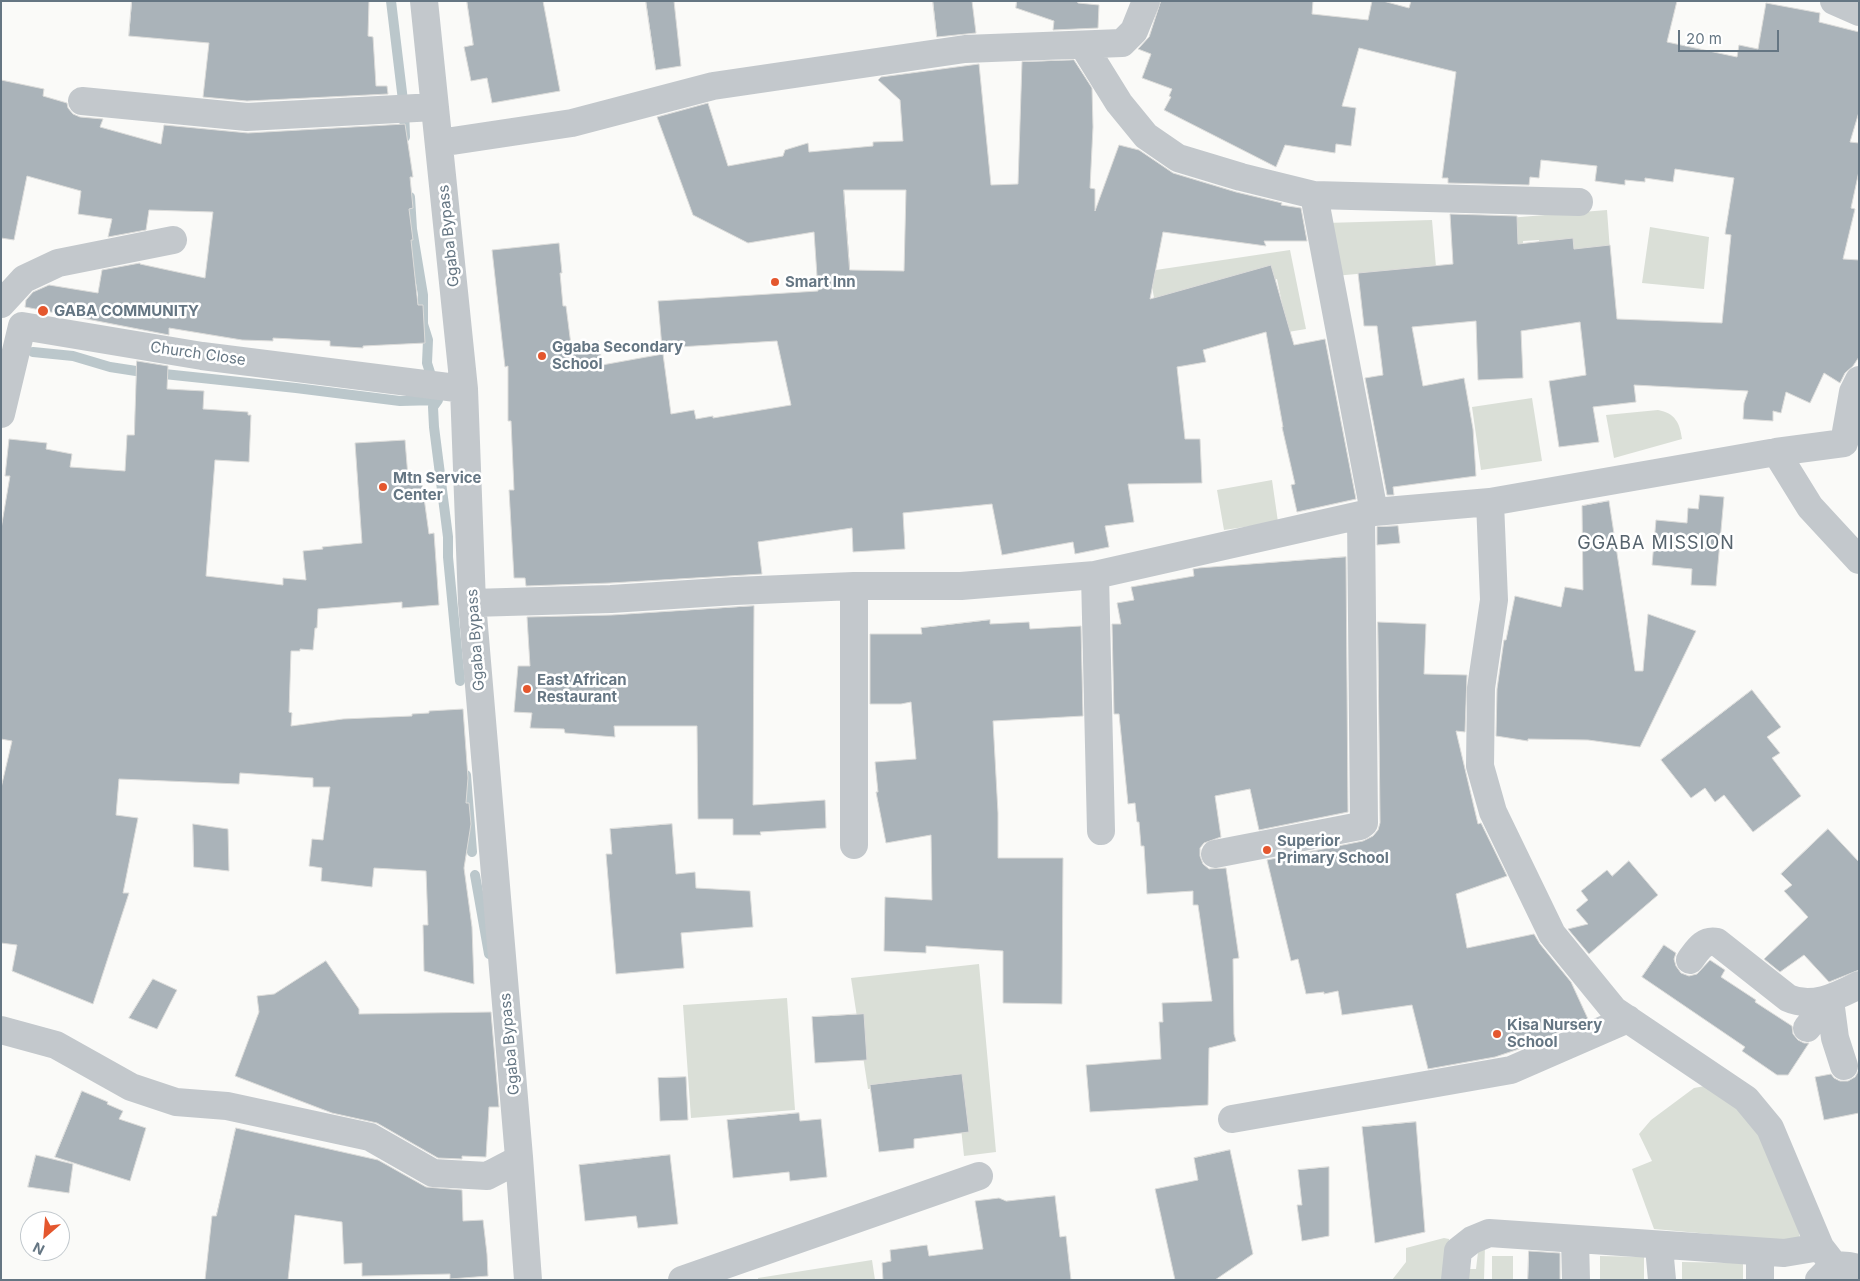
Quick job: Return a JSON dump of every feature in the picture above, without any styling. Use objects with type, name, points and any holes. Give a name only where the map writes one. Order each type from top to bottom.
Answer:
[{"type":"street","name":"Ggaba Bypass","points":[[424,1],[464,389],[472,603],[528,1280]]},
{"type":"street","points":[[439,143],[572,123],[723,85],[964,49],[1122,43],[1134,31],[1146,1]]},
{"type":"street","points":[[1834,1],[1859,12]]},
{"type":"street","points":[[1083,45],[1119,103],[1146,136],[1178,158],[1314,195],[1579,202]]},
{"type":"street","points":[[82,101],[247,117],[435,107]]},
{"type":"street","points":[[1215,854],[1360,826],[1364,822],[1367,514],[1314,195]]},
{"type":"street","points":[[1,304],[24,279],[58,263],[173,240]]},
{"type":"street","name":"Church Close","points":[[1,414],[12,323],[202,356],[464,389]]},
{"type":"street","points":[[472,603],[610,599],[854,586],[961,586],[1096,575],[1367,514],[1490,502],[1776,452],[1851,445],[1853,392],[1859,380]]},
{"type":"street","points":[[1776,452],[1810,507],[1857,555]]},
{"type":"street","points":[[1490,502],[1494,600],[1481,688],[1480,766],[1492,812],[1552,934],[1614,1010],[1746,1099],[1770,1128],[1833,1265]]},
{"type":"street","points":[[1096,575],[1100,831]]},
{"type":"street","points":[[854,586],[854,845]]},
{"type":"street","points":[[1690,960],[1703,944],[1712,941],[1717,942],[1788,998],[1803,1015],[1859,985]]},
{"type":"street","points":[[1830,1000],[1835,1038],[1844,1066]]},
{"type":"street","points":[[1232,1119],[1511,1070],[1628,1019]]},
{"type":"street","points":[[1,1030],[56,1045],[131,1087],[176,1102],[228,1106],[370,1137],[433,1173],[487,1176],[512,1163],[519,1157]]},
{"type":"street","points":[[682,1280],[979,1176]]},
{"type":"street","points":[[1456,1280],[1458,1251],[1472,1240],[1489,1233],[1784,1253],[1833,1265]]},
{"type":"street","points":[[1575,1239],[1576,1280]]},
{"type":"street","points":[[1661,1245],[1662,1280]]},
{"type":"street","points":[[1760,1252],[1760,1280]]},
{"type":"shaded area","points":[[1607,210],[1610,251],[1566,254],[1540,246],[1539,240],[1523,241],[1524,258],[1511,259],[1508,218]]},
{"type":"shaded area","points":[[1432,220],[1436,267],[1334,276],[1325,223]]},
{"type":"shaded area","points":[[1650,227],[1709,237],[1704,289],[1642,283]]},
{"type":"shaded area","points":[[1290,250],[1306,329],[1288,332],[1277,279],[1244,285],[1163,345],[1149,271]]},
{"type":"shaded area","points":[[1532,398],[1542,461],[1481,470],[1472,407]]},
{"type":"shaded area","points":[[1658,410],[1673,416],[1680,428],[1682,439],[1614,458],[1606,415]]},
{"type":"shaded area","points":[[1272,480],[1278,522],[1224,530],[1217,490]]},
{"type":"shaded area","points":[[979,964],[996,1152],[964,1156],[956,1081],[868,1089],[851,978]]},
{"type":"shaded area","points":[[787,998],[795,1110],[691,1118],[683,1005]]},
{"type":"shaded area","points":[[1710,1085],[1737,1106],[1761,1133],[1799,1226],[1800,1244],[1788,1241],[1654,1229],[1632,1169],[1652,1161],[1639,1134],[1651,1120],[1694,1088]]},
{"type":"shaded area","points":[[1444,1238],[1449,1239],[1448,1280],[1392,1280],[1406,1262],[1406,1248]]},
{"type":"shaded area","points":[[1485,1246],[1484,1280],[1461,1280],[1462,1269],[1476,1269],[1478,1252]]},
{"type":"shaded area","points":[[1492,1256],[1513,1256],[1513,1280],[1492,1280]]},
{"type":"shaded area","points":[[1600,1256],[1644,1257],[1644,1280],[1600,1280]]},
{"type":"shaded area","points":[[872,1260],[875,1280],[758,1280],[758,1278]]},
{"type":"shaded area","points":[[1682,1262],[1743,1263],[1743,1280],[1682,1280]]},
{"type":"building","points":[[132,1],[369,1],[368,36],[373,37],[376,86],[387,86],[388,94],[247,101],[203,97],[209,43],[129,36]]},
{"type":"building","points":[[467,1],[543,1],[560,91],[492,103],[487,78],[471,81],[464,47],[473,45]]},
{"type":"building","points":[[646,1],[674,1],[681,66],[656,70]]},
{"type":"building","points":[[933,1],[972,1],[976,33],[937,37]]},
{"type":"building","points":[[1017,1],[1077,1],[1078,3],[1099,5],[1098,28],[1053,30],[1054,21],[1016,8]]},
{"type":"building","points":[[1161,1],[1313,1],[1312,14],[1368,20],[1372,1],[1383,1],[1409,8],[1411,1],[1677,1],[1667,42],[1737,57],[1739,45],[1758,49],[1766,3],[1820,13],[1819,22],[1859,32],[1859,112],[1850,142],[1859,143],[1859,171],[1851,208],[1855,209],[1843,259],[1859,260],[1859,357],[1845,373],[1840,383],[1824,373],[1810,403],[1786,392],[1781,413],[1773,411],[1773,421],[1743,419],[1744,403],[1748,391],[1634,385],[1636,402],[1593,407],[1599,442],[1559,447],[1549,381],[1586,375],[1580,322],[1521,331],[1523,378],[1478,380],[1476,321],[1412,327],[1423,386],[1464,378],[1473,429],[1476,476],[1393,487],[1394,495],[1387,495],[1365,378],[1383,375],[1377,326],[1364,326],[1358,273],[1453,264],[1450,214],[1517,216],[1518,244],[1573,238],[1574,249],[1610,245],[1617,319],[1722,323],[1731,235],[1725,234],[1734,178],[1675,169],[1673,182],[1645,178],[1645,182],[1625,180],[1625,185],[1595,181],[1597,166],[1541,160],[1539,178],[1530,177],[1529,185],[1448,183],[1448,178],[1442,178],[1456,72],[1359,48],[1342,106],[1356,108],[1351,146],[1336,144],[1335,153],[1285,145],[1276,167],[1164,110],[1171,97],[1169,96],[1172,89],[1142,78],[1151,54],[1138,49],[1149,37]]},
{"type":"building","points":[[1074,60],[1092,88],[1093,127],[1090,188],[1095,189],[1095,211],[1119,145],[1139,150],[1173,173],[1236,192],[1282,203],[1281,205],[1301,208],[1307,241],[1264,241],[1266,246],[1163,232],[1150,299],[1271,265],[1294,345],[1325,339],[1356,499],[1297,512],[1291,485],[1295,484],[1282,427],[1266,332],[1203,350],[1206,362],[1177,367],[1185,439],[1200,439],[1202,483],[1128,484],[1134,522],[1105,526],[1109,547],[1075,554],[1073,542],[1002,555],[992,504],[903,513],[905,549],[853,552],[852,528],[758,542],[762,574],[526,586],[525,578],[514,578],[509,490],[514,490],[511,421],[508,421],[508,366],[505,367],[492,250],[559,243],[563,306],[566,306],[571,345],[599,341],[602,365],[663,354],[671,414],[694,410],[696,419],[713,416],[713,418],[791,405],[777,341],[662,348],[658,301],[818,291],[814,232],[748,243],[693,215],[657,117],[708,103],[728,166],[783,156],[785,150],[808,143],[809,152],[873,146],[873,142],[903,141],[900,100],[878,80],[881,77],[979,64],[991,185],[1018,184],[1022,62]],"holes":[[[844,190],[906,190],[904,271],[850,270]]]},
{"type":"building","points":[[1,80],[44,89],[43,96],[67,103],[68,108],[73,114],[80,117],[103,119],[100,127],[161,144],[164,125],[248,133],[405,124],[413,177],[410,177],[413,208],[409,209],[413,240],[411,240],[418,305],[423,305],[425,343],[363,346],[363,348],[330,346],[330,341],[273,338],[273,341],[242,340],[169,328],[169,335],[25,307],[26,300],[33,292],[49,285],[98,293],[102,270],[140,263],[205,278],[213,212],[149,210],[146,230],[108,237],[112,219],[78,214],[81,191],[27,176],[14,240],[1,238]]},
{"type":"building","points":[[137,361],[168,366],[167,389],[204,391],[203,409],[248,412],[248,415],[251,415],[249,462],[215,460],[206,576],[283,585],[283,578],[306,580],[303,551],[362,543],[355,443],[405,440],[408,477],[421,476],[429,534],[434,533],[439,605],[402,608],[402,602],[318,609],[313,650],[300,649],[300,651],[291,651],[289,712],[292,713],[291,726],[343,719],[412,716],[412,714],[429,713],[429,711],[463,709],[468,778],[466,803],[469,803],[471,824],[464,868],[472,927],[474,984],[424,971],[423,925],[428,925],[426,871],[374,868],[372,887],[321,881],[322,868],[309,866],[312,839],[323,840],[330,787],[313,787],[313,778],[240,773],[239,784],[119,779],[116,815],[138,818],[123,893],[129,893],[93,1004],[12,971],[17,945],[1,943],[1,788],[12,741],[1,739],[1,529],[10,476],[5,476],[9,439],[47,443],[46,449],[72,454],[70,467],[125,471],[127,435],[134,435]]},
{"type":"building","points":[[1700,495],[1724,497],[1716,586],[1691,585],[1692,569],[1652,565],[1656,520],[1687,523],[1688,508],[1698,509]]},
{"type":"building","points":[[1609,501],[1635,671],[1643,671],[1648,614],[1696,631],[1640,747],[1588,740],[1528,739],[1528,741],[1496,736],[1497,689],[1504,640],[1506,640],[1515,596],[1561,607],[1565,587],[1583,590],[1582,506]]},
{"type":"building","points":[[1398,526],[1400,543],[1377,545],[1377,527]]},
{"type":"building","points":[[1346,557],[1348,812],[1259,830],[1250,789],[1215,796],[1221,837],[1204,843],[1200,848],[1200,856],[1203,864],[1209,869],[1226,868],[1239,958],[1233,959],[1234,1034],[1236,1041],[1209,1048],[1208,1105],[1090,1112],[1086,1065],[1161,1059],[1159,1022],[1163,1022],[1162,1003],[1212,1001],[1198,905],[1193,905],[1193,891],[1147,894],[1144,846],[1141,846],[1135,803],[1128,804],[1119,714],[1114,714],[1112,624],[1121,624],[1117,603],[1134,600],[1131,587],[1194,576],[1193,569]]},
{"type":"building","points":[[754,606],[753,805],[825,800],[826,828],[760,832],[761,835],[733,835],[733,819],[698,819],[697,726],[614,726],[615,737],[565,733],[564,729],[530,728],[532,713],[514,712],[518,666],[530,666],[527,617],[612,615]]},
{"type":"building","points":[[990,620],[990,624],[1029,622],[1030,629],[1081,626],[1083,716],[993,721],[998,813],[998,858],[1063,858],[1062,1004],[1003,1003],[1003,951],[926,946],[926,953],[884,951],[885,897],[932,900],[931,835],[886,843],[876,792],[878,792],[875,762],[916,759],[911,702],[901,704],[870,704],[870,634],[922,634],[921,628]]},
{"type":"building","points":[[1378,622],[1426,624],[1424,674],[1467,675],[1465,732],[1456,731],[1478,824],[1481,823],[1507,876],[1456,894],[1467,948],[1534,934],[1571,982],[1588,1019],[1528,1046],[1495,1057],[1428,1069],[1412,1005],[1342,1015],[1338,991],[1324,994],[1324,992],[1306,994],[1298,959],[1291,961],[1267,860],[1363,841],[1373,836],[1378,830],[1380,823]]},
{"type":"building","points":[[1752,690],[1781,727],[1767,737],[1780,753],[1772,758],[1801,796],[1753,832],[1724,795],[1715,802],[1705,788],[1691,798],[1661,760]]},
{"type":"building","points":[[193,824],[228,829],[229,871],[194,867]]},
{"type":"building","points":[[672,824],[676,874],[695,872],[696,888],[750,891],[753,927],[681,933],[684,968],[616,974],[606,854],[612,854],[610,829]]},
{"type":"building","points":[[1828,829],[1859,862],[1859,970],[1829,982],[1804,955],[1780,972],[1764,959],[1808,917],[1784,891],[1792,885],[1781,874]]},
{"type":"building","points":[[1629,861],[1658,895],[1589,954],[1568,929],[1588,924],[1576,910],[1588,900],[1581,891],[1607,870],[1612,876]]},
{"type":"building","points":[[1664,945],[1676,953],[1674,959],[1681,973],[1689,976],[1697,974],[1710,960],[1725,970],[1721,977],[1792,1026],[1793,1034],[1798,1040],[1809,1043],[1788,1075],[1777,1075],[1742,1051],[1745,1047],[1642,977]]},
{"type":"building","points":[[326,961],[359,1009],[359,1014],[491,1012],[499,1107],[489,1107],[486,1157],[438,1158],[377,1123],[332,1113],[235,1076],[259,1012],[257,996],[274,994]]},
{"type":"building","points":[[153,979],[177,990],[157,1029],[129,1018]]},
{"type":"building","points":[[864,1014],[867,1060],[815,1063],[812,1017]]},
{"type":"building","points":[[1859,1070],[1859,1113],[1824,1120],[1815,1077],[1831,1074],[1840,1081],[1848,1081],[1855,1077]]},
{"type":"building","points":[[962,1074],[969,1132],[914,1139],[914,1148],[879,1152],[870,1085]]},
{"type":"building","points":[[686,1077],[688,1120],[660,1121],[658,1078]]},
{"type":"building","points":[[82,1091],[108,1102],[107,1104],[123,1111],[119,1119],[146,1128],[130,1181],[55,1157]]},
{"type":"building","points":[[799,1113],[800,1121],[821,1119],[827,1177],[790,1181],[789,1172],[733,1178],[727,1120]]},
{"type":"building","points":[[1416,1122],[1425,1232],[1375,1243],[1362,1127]]},
{"type":"building","points":[[236,1128],[378,1160],[426,1187],[462,1190],[463,1221],[483,1220],[488,1276],[450,1279],[450,1274],[362,1276],[362,1263],[344,1264],[342,1222],[295,1215],[288,1280],[205,1280],[212,1216],[216,1216]]},
{"type":"building","points":[[1230,1150],[1253,1254],[1215,1280],[1175,1280],[1155,1189],[1198,1180],[1194,1158]]},
{"type":"building","points":[[36,1155],[73,1164],[69,1193],[28,1187]]},
{"type":"building","points":[[670,1155],[678,1224],[638,1228],[636,1216],[585,1221],[579,1165]]},
{"type":"building","points":[[1329,1167],[1329,1236],[1302,1241],[1297,1205],[1302,1205],[1298,1170]]},
{"type":"building","points":[[1055,1196],[1060,1237],[1066,1236],[1071,1280],[883,1280],[882,1263],[891,1261],[890,1250],[927,1245],[929,1256],[983,1249],[975,1201],[999,1198],[1006,1201]]},
{"type":"building","points":[[1529,1251],[1560,1253],[1560,1280],[1528,1280]]},
{"type":"waterway","points":[[391,1],[404,109],[405,137]]},
{"type":"waterway","points":[[410,197],[412,229],[423,295],[423,324],[428,340],[427,363],[433,382]]},
{"type":"waterway","points":[[33,352],[73,356],[110,367],[136,371],[400,401],[438,400]]},
{"type":"waterway","points":[[438,400],[433,407],[434,427],[448,537],[448,557],[460,681]]},
{"type":"waterway","points":[[466,775],[472,852]]},
{"type":"waterway","points":[[475,875],[489,954]]},
{"type":"place","name":"Smart Inn","points":[[775,282]]},
{"type":"place","name":"GABA COMMUNITY","points":[[43,311]]},
{"type":"place","name":"Ggaba Secondary School","points":[[542,356]]},
{"type":"place","name":"Mtn Service Center","points":[[383,487]]},
{"type":"place","name":"East African Restaurant","points":[[527,689]]},
{"type":"place","name":"Superior Primary School","points":[[1267,850]]},
{"type":"place","name":"Kisa Nursery School","points":[[1497,1034]]},
{"type":"district","name":"GGABA MISSION","points":[[1656,544]]}]
